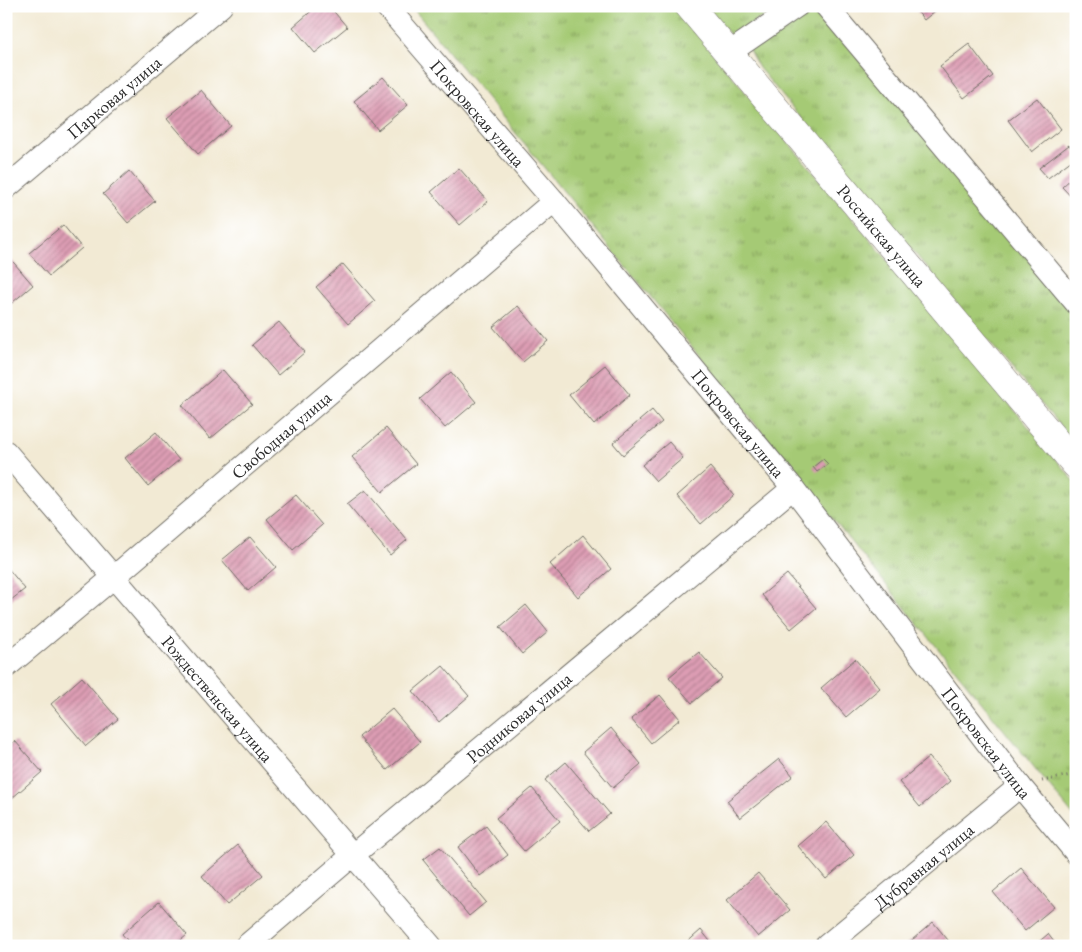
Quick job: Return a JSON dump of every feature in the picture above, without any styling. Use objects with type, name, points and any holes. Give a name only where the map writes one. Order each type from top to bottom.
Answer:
[{"type":"main road","name":"Российская улица","points":[[689,6],[1076,466]]},
{"type":"street","name":"Парковая улица","points":[[6,188],[221,6]]},
{"type":"street","name":"Покровская улица","points":[[386,6],[554,201],[793,488],[1020,786],[1076,853]]},
{"type":"street","points":[[728,53],[797,6]]},
{"type":"street","points":[[826,6],[1076,303]]},
{"type":"street","name":"Свободная улица","points":[[6,667],[554,201]]},
{"type":"street","name":"Рождественская улица","points":[[6,452],[431,946]]},
{"type":"street","name":"Родниковая улица","points":[[246,946],[793,488]]},
{"type":"street","name":"Дубравная улица","points":[[826,946],[1020,786]]},
{"type":"path","points":[[1020,786],[1076,774]]},
{"type":"green space","points":[[411,6],[673,6],[1076,483],[1076,819],[795,472]]},
{"type":"green space","points":[[706,6],[781,6],[731,36]]},
{"type":"green space","points":[[823,11],[1076,314],[1076,445],[759,68],[748,48],[801,13]]},
{"type":"building","points":[[317,6],[329,6],[347,27],[315,53],[293,27]]},
{"type":"building","points":[[913,6],[941,6],[924,20]]},
{"type":"building","points":[[969,44],[993,76],[964,98],[940,66]]},
{"type":"building","points":[[383,77],[408,105],[378,130],[354,101]]},
{"type":"building","points":[[201,90],[231,126],[198,154],[167,118]]},
{"type":"building","points":[[1037,98],[1061,129],[1032,152],[1008,120]]},
{"type":"building","points":[[1069,145],[1076,154],[1076,157],[1048,178],[1039,168]]},
{"type":"building","points":[[459,168],[488,201],[460,225],[431,192]]},
{"type":"building","points":[[129,171],[155,201],[128,223],[103,194]]},
{"type":"building","points":[[1076,174],[1076,202],[1062,187]]},
{"type":"building","points":[[63,225],[82,248],[49,276],[29,253]]},
{"type":"building","points":[[8,256],[33,285],[6,308],[6,257]]},
{"type":"building","points":[[343,264],[375,301],[348,324],[316,287]]},
{"type":"building","points":[[518,306],[548,341],[523,362],[493,327]]},
{"type":"building","points":[[279,322],[305,352],[278,375],[252,345]]},
{"type":"building","points":[[605,365],[630,395],[594,425],[569,395]]},
{"type":"building","points":[[223,370],[252,404],[210,439],[182,405]]},
{"type":"building","points":[[451,372],[476,402],[445,428],[420,399]]},
{"type":"building","points":[[652,410],[662,422],[623,455],[613,443]]},
{"type":"building","points":[[386,428],[416,464],[382,492],[352,457]]},
{"type":"building","points":[[156,432],[179,460],[148,486],[125,458]]},
{"type":"building","points":[[669,442],[683,458],[656,481],[642,465]]},
{"type":"building","points":[[823,459],[828,464],[817,472],[813,467]]},
{"type":"building","points":[[710,467],[734,495],[701,524],[677,496]]},
{"type":"building","points":[[365,490],[407,540],[390,555],[347,504]]},
{"type":"building","points":[[296,495],[322,525],[293,550],[267,519]]},
{"type":"building","points":[[583,535],[611,569],[578,597],[550,564]]},
{"type":"building","points":[[250,537],[276,567],[248,591],[222,560]]},
{"type":"building","points":[[6,566],[25,589],[6,604]]},
{"type":"building","points":[[787,574],[816,608],[791,629],[762,595]]},
{"type":"building","points":[[526,605],[548,632],[522,654],[500,627]]},
{"type":"building","points":[[699,652],[722,678],[692,703],[669,677]]},
{"type":"building","points":[[855,659],[880,688],[846,717],[821,688]]},
{"type":"building","points":[[443,666],[469,696],[439,722],[413,691]]},
{"type":"building","points":[[82,677],[118,719],[86,746],[51,704]]},
{"type":"building","points":[[660,695],[680,719],[651,743],[631,719]]},
{"type":"building","points":[[392,709],[420,742],[387,770],[359,737]]},
{"type":"building","points":[[611,728],[641,764],[613,788],[583,752]]},
{"type":"building","points":[[15,741],[42,772],[11,799],[6,794],[6,748]]},
{"type":"building","points":[[929,757],[950,781],[920,807],[899,782]]},
{"type":"building","points":[[779,759],[793,776],[740,818],[727,801]]},
{"type":"building","points":[[566,762],[610,814],[589,831],[545,780]]},
{"type":"building","points":[[532,788],[560,821],[524,851],[496,818]]},
{"type":"building","points":[[826,822],[854,855],[826,879],[798,846]]},
{"type":"building","points":[[486,826],[508,855],[480,876],[458,847]]},
{"type":"building","points":[[238,845],[263,875],[227,905],[202,876]]},
{"type":"building","points":[[440,847],[486,902],[469,916],[423,860]]},
{"type":"building","points":[[1021,868],[1054,907],[1025,931],[993,892]]},
{"type":"building","points":[[758,873],[790,910],[758,937],[727,900]]},
{"type":"building","points":[[159,902],[187,935],[174,946],[132,946],[122,934]]},
{"type":"building","points":[[933,922],[953,946],[905,946]]},
{"type":"building","points":[[701,930],[714,946],[683,946]]},
{"type":"building","points":[[1048,934],[1057,946],[1034,946]]}]
